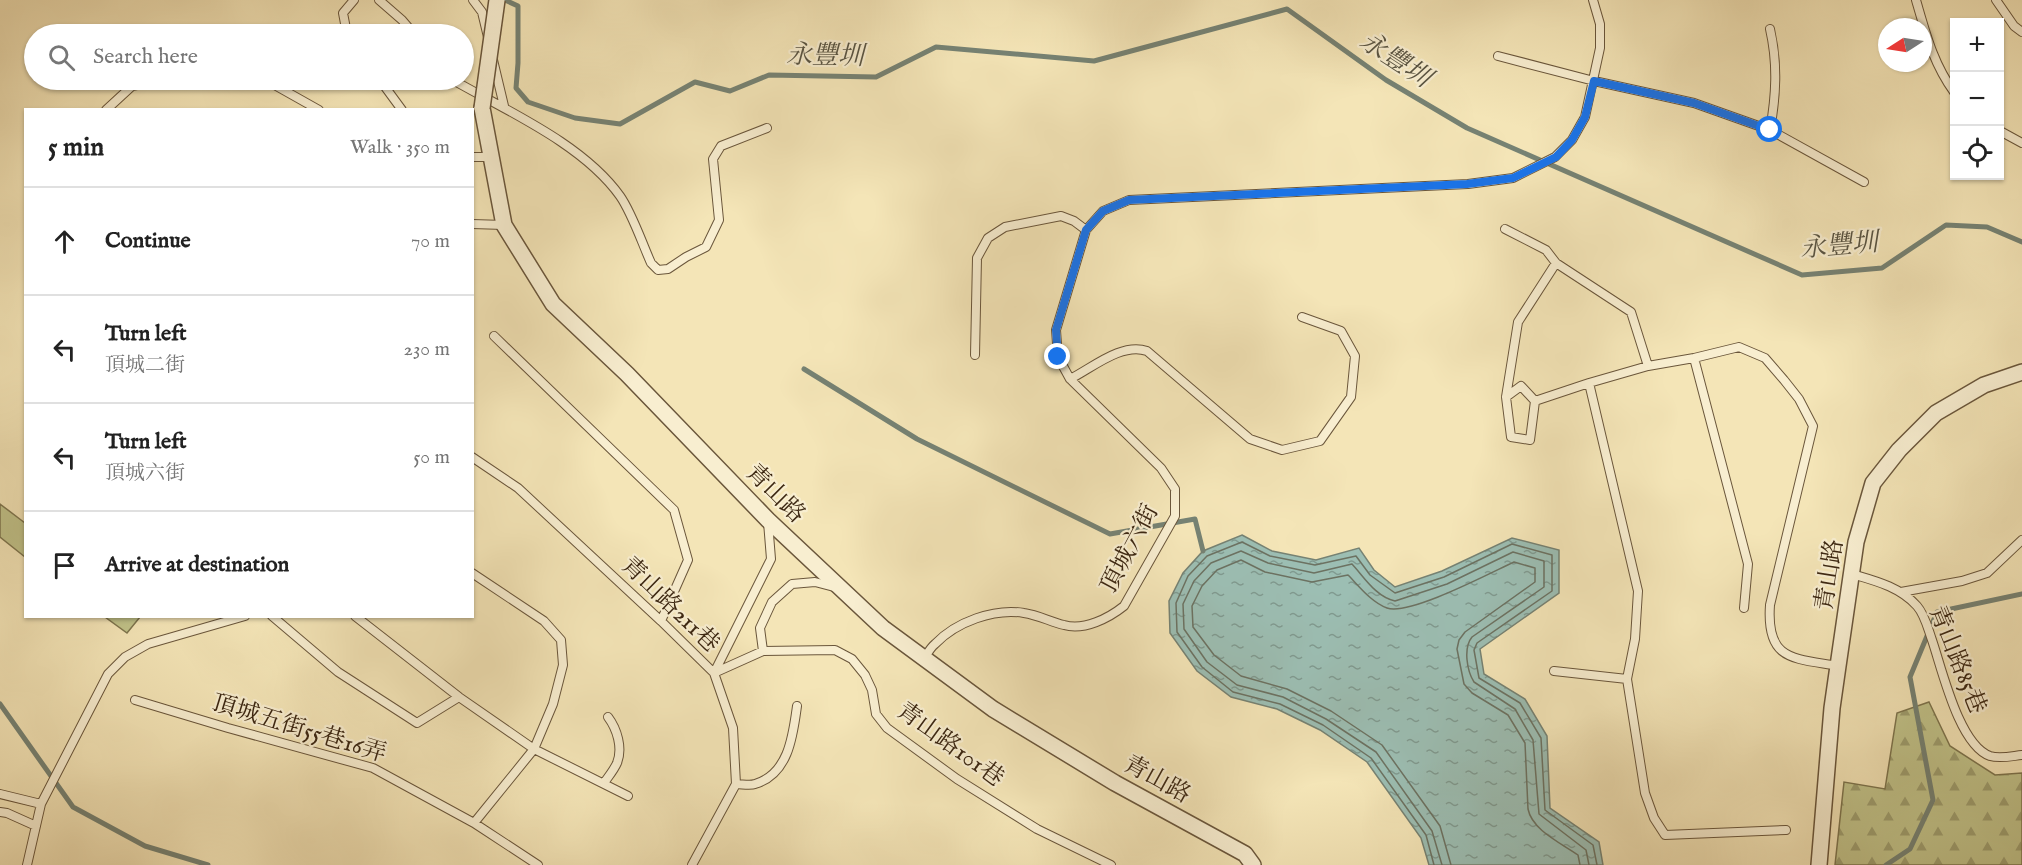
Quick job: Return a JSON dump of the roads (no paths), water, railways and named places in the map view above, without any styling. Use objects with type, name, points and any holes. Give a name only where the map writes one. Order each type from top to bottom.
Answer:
[{"type":"street","name":"青山路","points":[[497,0],[482,108],[490,157],[504,225],[553,304],[627,374],[768,520],[883,628],[993,709],[1115,783],[1245,854],[1253,865]]},
{"type":"street","name":"青山路","points":[[1819,865],[1832,708],[1856,542],[1873,483],[1899,450],[1936,413],[1984,385],[2022,372]]},
{"type":"lane","points":[[345,24],[343,13],[354,0]]},
{"type":"lane","points":[[379,0],[405,24]]},
{"type":"lane","points":[[473,0],[482,12],[504,106]]},
{"type":"lane","points":[[975,355],[977,258],[988,238],[1005,227],[1061,216],[1074,221],[1086,230],[1103,211],[1129,200],[1467,184],[1513,178],[1556,157],[1572,140],[1585,117],[1594,81],[1600,48],[1600,24],[1593,0]]},
{"type":"lane","points":[[1916,0],[1930,51],[1950,86]]},
{"type":"lane","points":[[1996,0],[2014,26],[2022,32]]},
{"type":"lane","points":[[1770,29],[1775,50],[1776,76],[1770,130]]},
{"type":"lane","points":[[1498,56],[1594,81],[1694,103],[1770,130],[1864,182]]},
{"type":"lane","points":[[108,108],[128,90]]},
{"type":"lane","points":[[285,90],[316,108]]},
{"type":"lane","points":[[387,90],[401,108]]},
{"type":"lane","points":[[473,90],[504,106],[588,161],[622,198],[651,263],[658,270],[668,269],[706,247],[719,220],[713,159],[721,146],[767,128]]},
{"type":"lane","points":[[2004,133],[2022,143]]},
{"type":"lane","points":[[474,157],[490,157]]},
{"type":"lane","points":[[474,225],[504,225]]},
{"type":"lane","points":[[1505,229],[1546,250],[1556,263],[1631,312],[1648,366]]},
{"type":"lane","name":"頂城六街","points":[[924,659],[935,644],[978,616],[1000,612],[1024,613],[1068,627],[1112,616],[1124,606],[1175,516],[1175,489],[1161,468],[1070,379],[1058,357],[1056,330],[1086,230]]},
{"type":"lane","points":[[1535,401],[1530,441],[1511,438],[1506,397],[1518,322],[1556,263]]},
{"type":"lane","points":[[1070,379],[1119,351],[1137,347],[1147,351],[1250,439],[1282,450],[1320,441],[1351,397],[1355,356],[1341,331],[1302,317]]},
{"type":"lane","points":[[494,336],[674,510],[688,560],[661,621]]},
{"type":"lane","points":[[1535,401],[1648,366],[1739,347],[1765,358],[1799,399],[1813,426],[1770,605],[1769,623],[1775,644],[1784,655],[1838,666]]},
{"type":"lane","points":[[1694,358],[1748,564],[1744,608]]},
{"type":"lane","points":[[1588,383],[1638,591],[1635,639],[1627,679],[1645,793],[1654,818],[1665,835],[1786,830]]},
{"type":"lane","points":[[1506,397],[1521,386],[1535,401]]},
{"type":"lane","name":"青山路211巷","points":[[474,458],[518,488],[714,673],[771,559],[768,520]]},
{"type":"lane","points":[[1901,592],[1962,581],[1987,573],[2022,540]]},
{"type":"lane","points":[[474,574],[544,621],[561,640],[563,665],[554,704],[534,749],[474,823]]},
{"type":"lane","name":"青山路85巷","points":[[1852,574],[1879,581],[1901,592],[1918,608],[1967,735],[1979,751],[1992,757],[2022,754]]},
{"type":"lane","points":[[763,651],[760,628],[772,602],[792,584],[815,582],[840,588]]},
{"type":"lane","points":[[27,865],[41,804],[108,674],[125,657],[148,644],[238,618]]},
{"type":"lane","name":"頂城五街55巷16弄","points":[[274,618],[338,672],[417,723],[459,696]]},
{"type":"lane","points":[[358,618],[459,696],[534,749],[628,796]]},
{"type":"lane","name":"青山路101巷","points":[[714,673],[763,651],[836,650],[852,659],[868,683],[872,690],[876,714],[887,728],[957,779],[1037,829],[1111,865]]},
{"type":"lane","points":[[1554,671],[1627,679]]},
{"type":"lane","points":[[692,865],[736,783],[733,728],[714,673]]},
{"type":"lane","name":"頂城五街55巷16弄","points":[[135,700],[373,768],[474,823],[538,865]]},
{"type":"lane","points":[[736,783],[753,785],[768,778],[783,764],[793,737],[797,705]]},
{"type":"lane","points":[[604,783],[618,762],[619,744],[616,728],[609,717]]},
{"type":"lane","points":[[0,794],[41,804]]},
{"type":"lane","points":[[0,812],[36,826]]},
{"type":"water","points":[[1242,535],[1272,551],[1316,560],[1359,548],[1374,570],[1395,587],[1442,571],[1512,538],[1559,550],[1559,593],[1480,649],[1484,674],[1525,699],[1547,736],[1550,808],[1599,842],[1603,865],[1429,865],[1421,838],[1367,762],[1320,730],[1277,709],[1231,697],[1197,671],[1170,633],[1169,601],[1183,573],[1203,551]]},
{"type":"waterway","name":"永豐圳","points":[[505,0],[518,6],[516,88],[528,102],[575,118],[620,124],[695,82],[730,91],[769,75],[876,77],[936,47],[1094,61],[1287,9],[1386,80],[1467,128],[1802,275],[1882,268],[1946,225],[1987,227],[2022,242]]},
{"type":"waterway","points":[[804,369],[917,439],[1110,534],[1195,519],[1203,551]]},
{"type":"waterway","points":[[1886,865],[1910,849],[1933,800],[1910,677],[1937,612],[2022,594]]},
{"type":"waterway","points":[[0,704],[73,807],[145,846],[208,865]]}]
